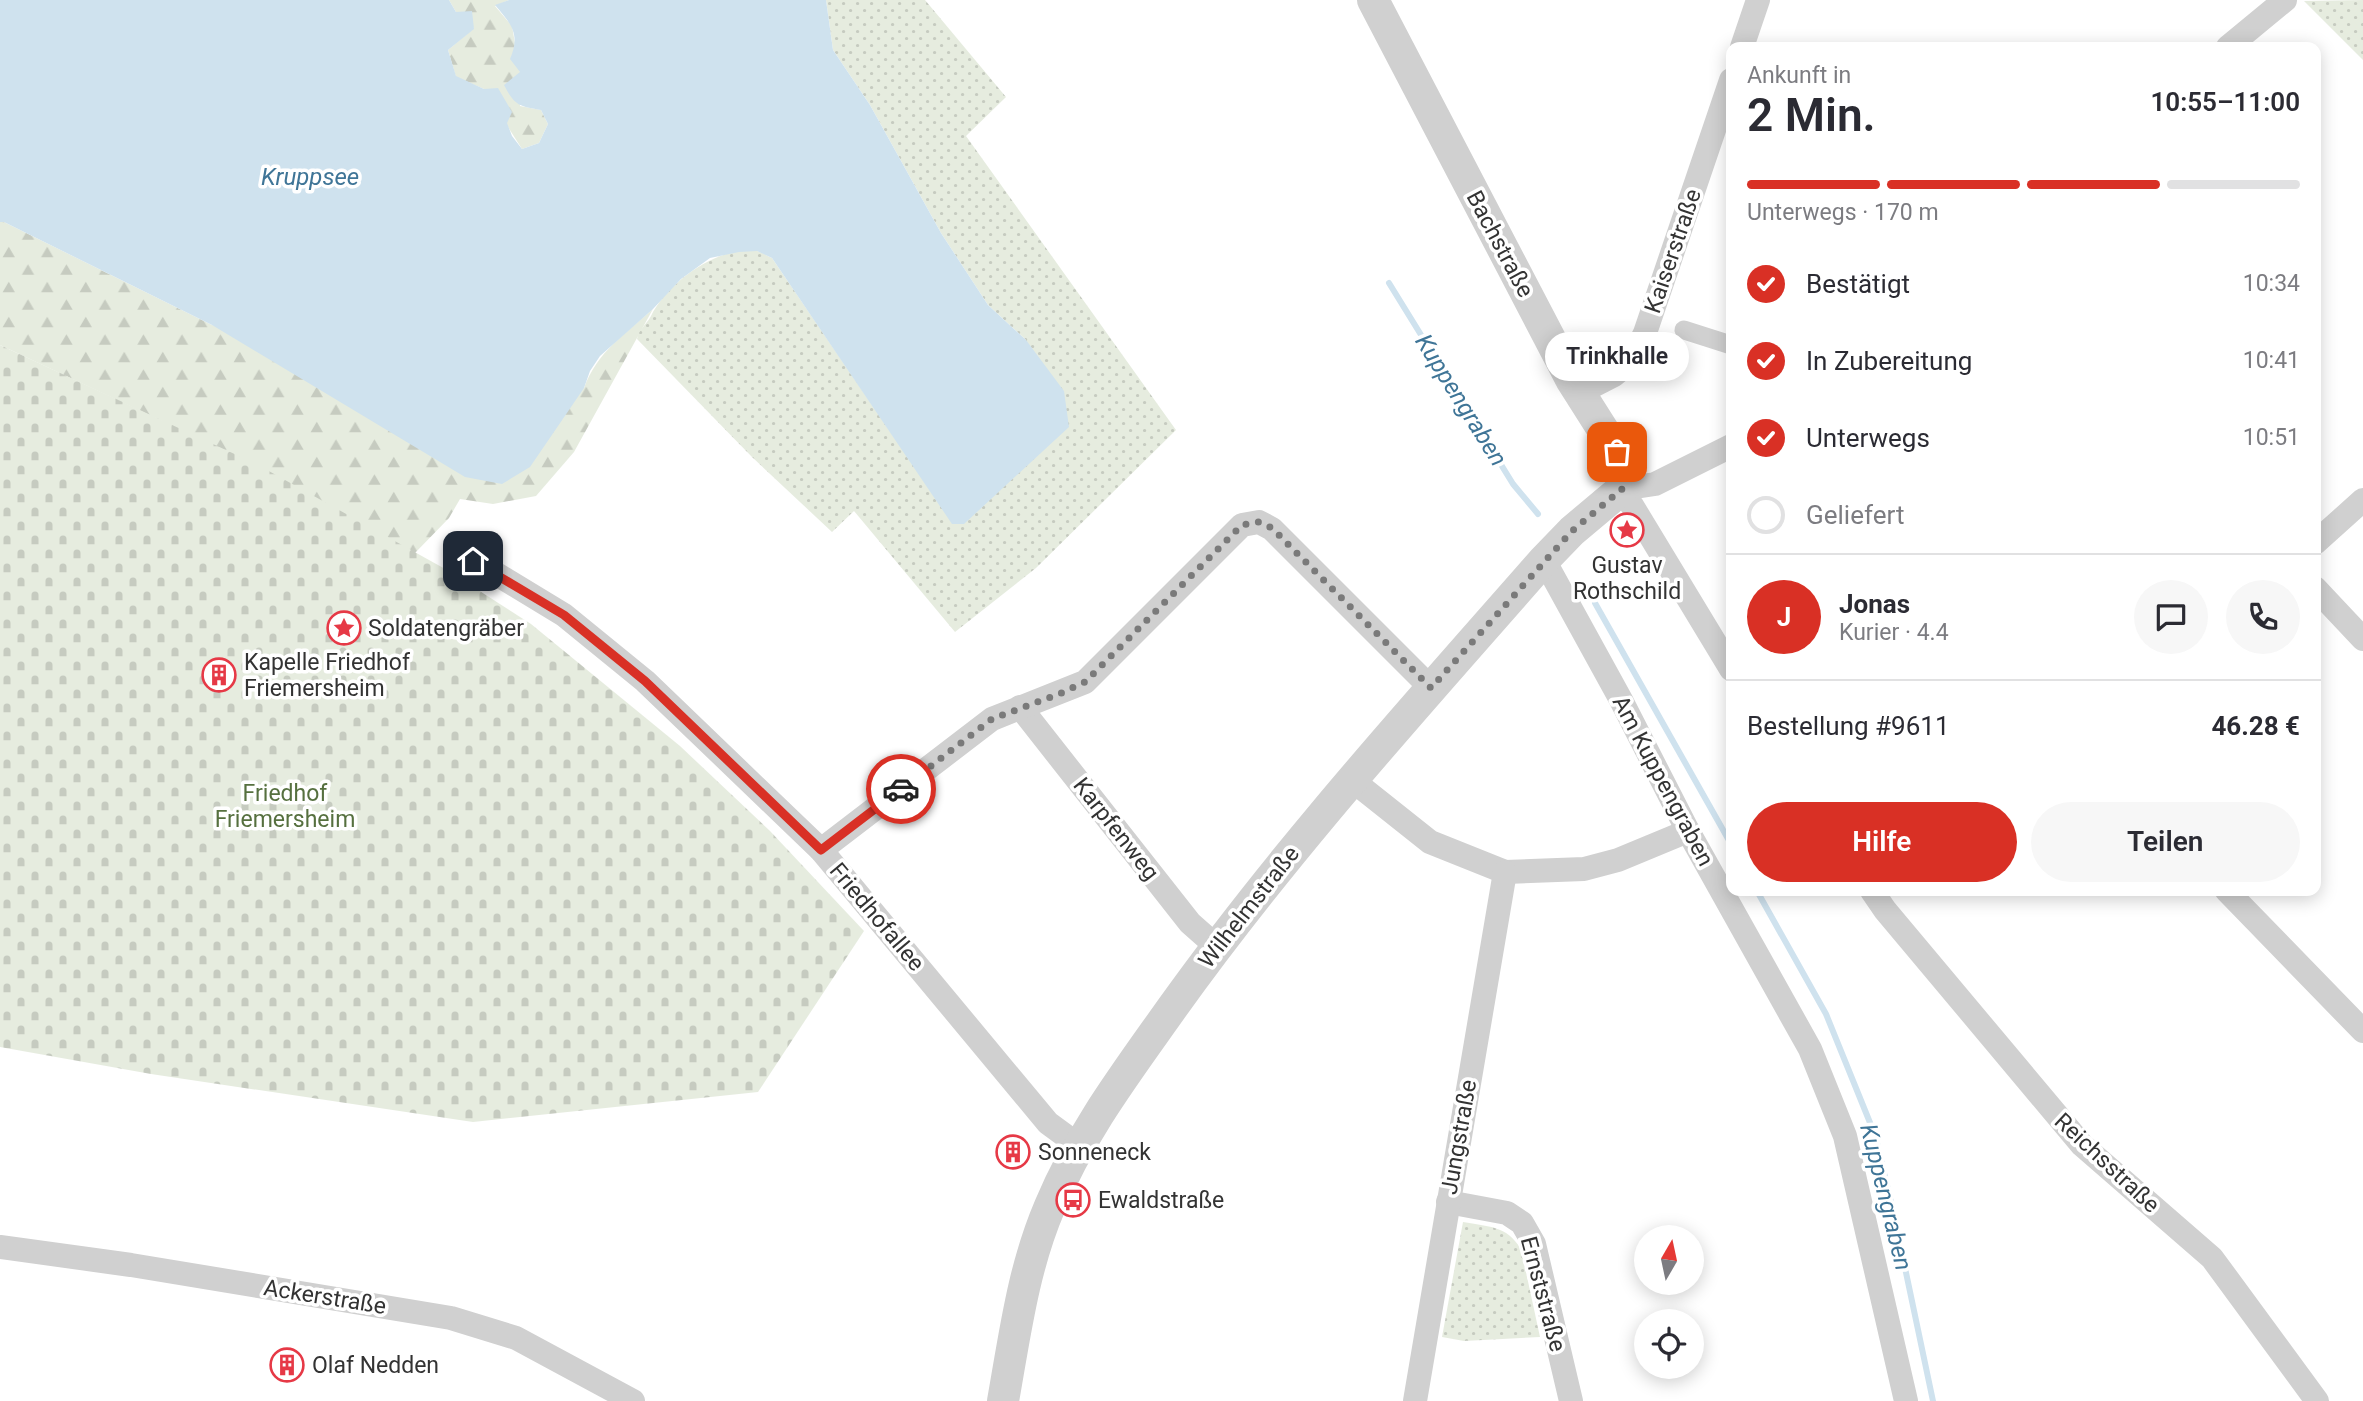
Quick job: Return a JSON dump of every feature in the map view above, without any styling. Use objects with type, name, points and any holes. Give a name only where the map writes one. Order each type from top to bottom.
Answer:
[{"type":"street","name":"Bachstraße","points":[[1373,0],[1579,393],[1617,452],[1623,471],[1622,489]]},
{"type":"street","points":[[1744,42],[1758,0]]},
{"type":"street","points":[[2234,42],[2285,0]]},
{"type":"street","name":"Kaiserstraße","points":[[1579,393],[1614,375],[1631,361],[1647,326],[1726,95]]},
{"type":"street","points":[[1684,330],[1726,343]]},
{"type":"street","points":[[1726,448],[1655,484],[1622,489],[1726,661]]},
{"type":"street","name":"Wilhelmstraße","points":[[1003,1401],[1027,1268],[1049,1209],[1078,1145],[1106,1101],[1216,946],[1352,780],[1544,560],[1572,531],[1622,489]]},
{"type":"street","points":[[2321,538],[2363,500]]},
{"type":"street","points":[[821,850],[992,719],[1085,682],[1242,525],[1259,522],[1272,528],[1431,688]]},
{"type":"street","name":"Friedhofallee","points":[[460,552],[564,615],[645,681],[821,850],[1048,1124],[1078,1145]]},
{"type":"street","name":"Am Kuppengraben","points":[[1544,560],[1621,700],[1688,831],[1810,1049],[1845,1136],[1906,1401]]},
{"type":"street","points":[[2321,594],[2363,639]]},
{"type":"street","name":"Karpfenweg","points":[[1020,707],[1190,923],[1216,946]]},
{"type":"street","points":[[1352,780],[1430,842],[1505,872],[1584,869],[1618,860],[1688,831]]},
{"type":"street","name":"Jungstraße","points":[[1415,1401],[1505,872]]},
{"type":"street","name":"Reichsstraße","points":[[1876,896],[2082,1145],[2212,1258],[2317,1401]]},
{"type":"street","points":[[2232,896],[2363,1031]]},
{"type":"street","name":"Ernststraße","points":[[1448,1202],[1507,1213],[1522,1223],[1534,1244],[1571,1401]]},
{"type":"street","name":"Ackerstraße","points":[[0,1247],[131,1265],[451,1318],[516,1338],[633,1401]]},
{"type":"green space","points":[[449,0],[509,0],[495,6],[512,26],[520,72],[520,106],[541,110],[548,124],[539,143],[522,149],[484,89],[456,77],[448,50],[474,28],[456,12]]},
{"type":"green space","points":[[826,0],[925,0],[1006,97],[966,136],[1176,430],[1036,568],[955,632],[854,511],[832,532],[752,457],[637,339],[659,303],[681,279],[695,269],[726,254],[742,251],[757,251],[772,258],[953,524],[1026,340],[988,305],[941,233],[870,105],[833,50]]},
{"type":"green space","points":[[2363,0],[2363,60],[2304,1]]},
{"type":"green space","points":[[0,222],[212,325],[584,388],[604,354],[653,309],[574,452],[536,496],[493,504],[460,499],[449,518],[415,553],[162,421],[0,345]]},
{"type":"green space","name":"Friedhof Friemersheim","points":[[0,345],[258,465],[447,570],[531,624],[680,746],[770,831],[864,931],[758,1092],[473,1122],[151,1074],[0,1047]]},
{"type":"green space","points":[[1463,1222],[1503,1231],[1521,1249],[1540,1337],[1464,1341],[1442,1337]]},
{"type":"water","name":"Kruppsee","points":[[0,0],[449,0],[456,12],[472,11],[474,29],[448,50],[456,76],[484,89],[498,88],[512,112],[507,123],[512,136],[522,149],[539,143],[548,124],[541,110],[518,104],[504,85],[520,72],[510,59],[515,43],[513,30],[495,5],[509,0],[826,0],[833,50],[870,105],[941,233],[988,305],[1026,340],[1064,391],[1069,427],[964,524],[952,524],[772,258],[757,251],[739,252],[710,258],[681,279],[653,309],[600,356],[590,371],[584,388],[530,467],[502,484],[465,477],[212,325],[0,222]]},
{"type":"waterway","name":"Kuppengraben","points":[[1389,283],[1513,484],[1538,514]]},
{"type":"waterway","name":"Kuppengraben","points":[[1595,603],[1726,835]]},
{"type":"waterway","name":"Kuppengraben","points":[[1760,896],[1826,1014],[1875,1135],[1933,1401]]},
{"type":"way so far","points":[[901,789],[992,719],[1085,682],[1242,525],[1259,522],[1272,528],[1431,688],[1544,560],[1572,531],[1622,489],[1623,471],[1617,452]]},
{"type":"place","name":"Trinkhalle","points":[[1617,452]]},
{"type":"place","name":"Gustav Rothschild","points":[[1627,530]]},
{"type":"place","name":"Soldatengräber","points":[[344,628]]},
{"type":"place","name":"Kapelle Friedhof Friemersheim","points":[[219,675]]},
{"type":"place","name":"Sonneneck","points":[[1013,1152]]},
{"type":"place","name":"Ewaldstraße","points":[[1073,1200]]},
{"type":"place","name":"Olaf Nedden","points":[[287,1365]]},
{"type":"route","points":[[473,561],[564,615],[645,681],[821,850],[901,789]]}]
